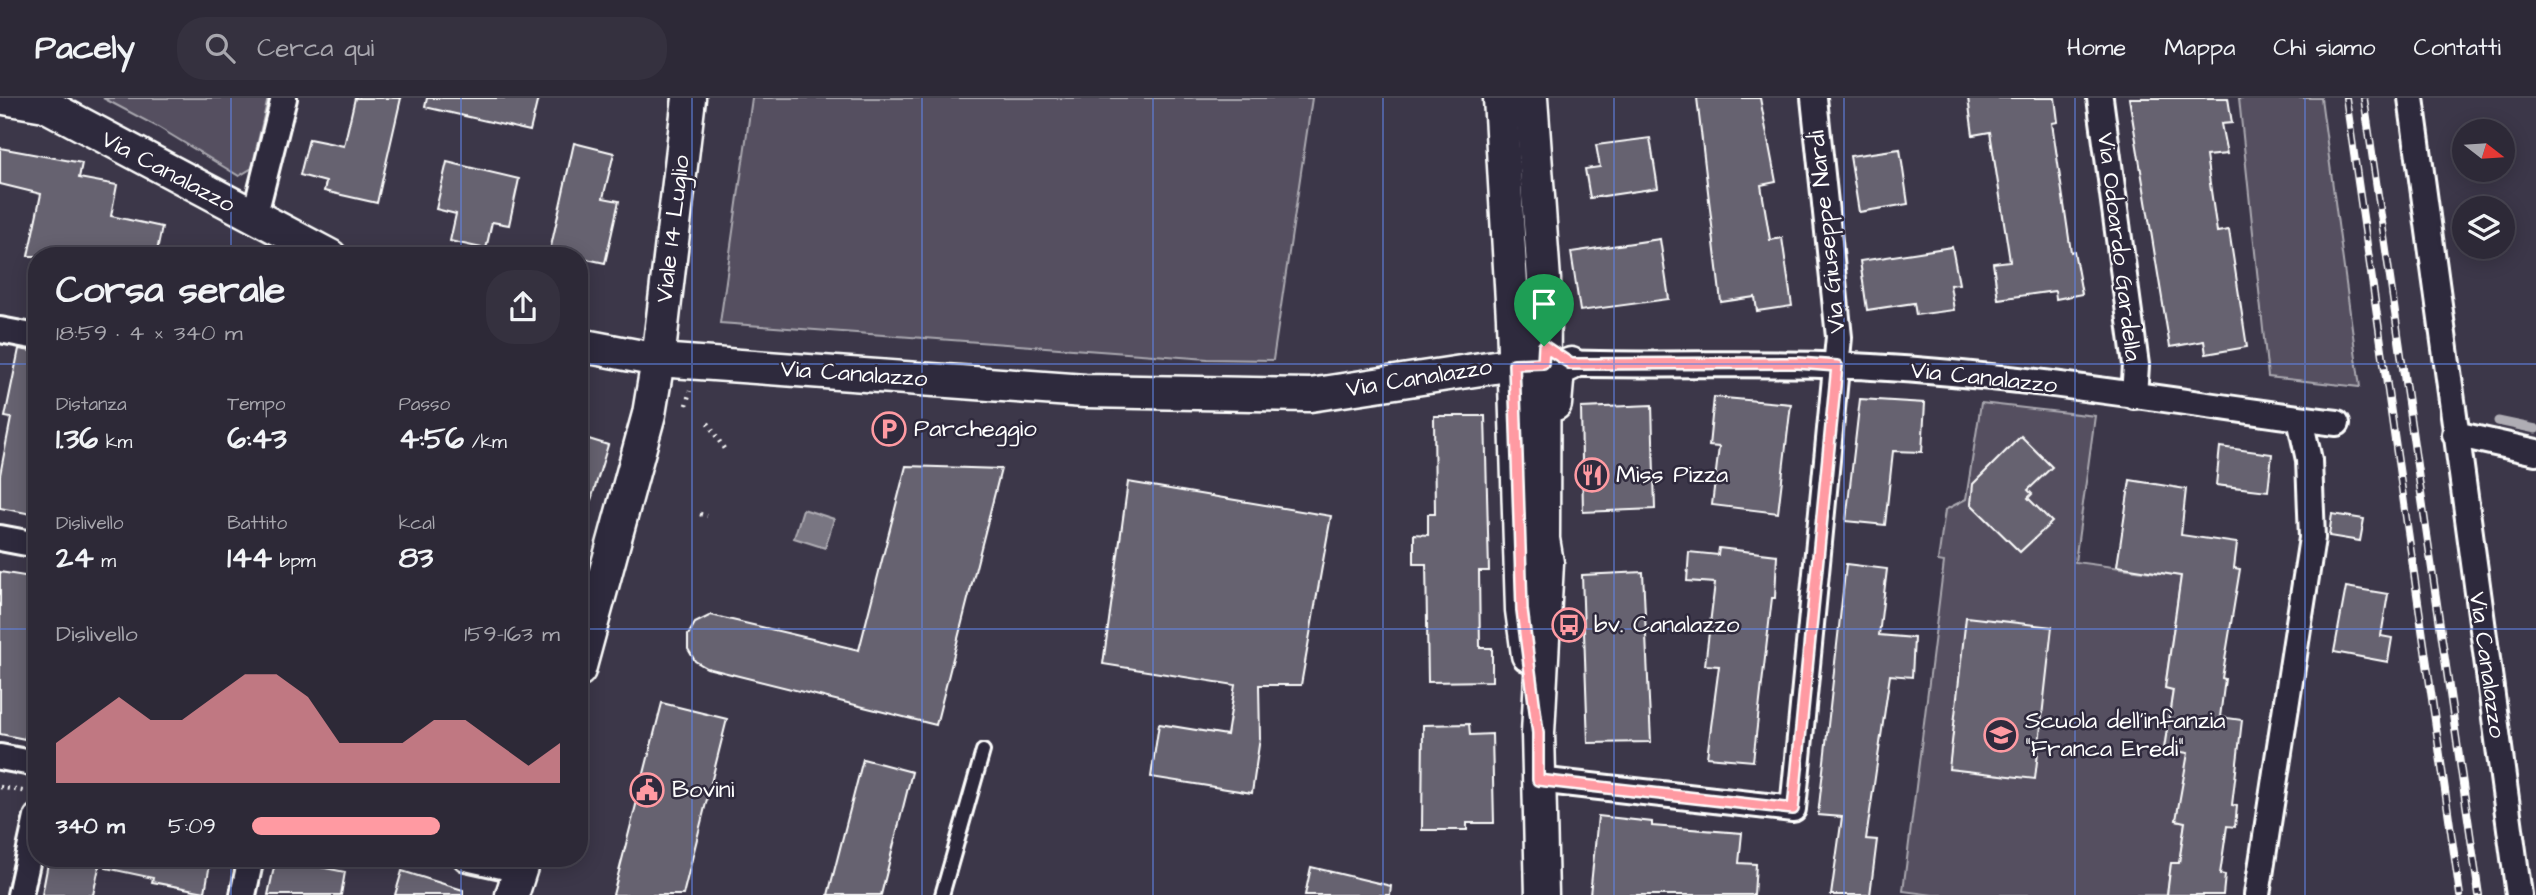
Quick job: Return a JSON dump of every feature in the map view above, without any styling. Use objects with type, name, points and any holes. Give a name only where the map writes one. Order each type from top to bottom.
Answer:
[{"type":"street","name":"Via Canalazzo","points":[[4,98],[45,102],[254,218],[312,247]]},
{"type":"street","points":[[254,218],[284,98]]},
{"type":"street","name":"Viale 14 Luglio","points":[[588,638],[638,460],[658,360],[689,98]]},
{"type":"street","points":[[1531,98],[1544,281],[1543,359],[1522,610],[1538,733]]},
{"type":"street","name":"Via Giuseppe Nardi","points":[[1538,780],[1793,809],[1839,337],[1814,98]]},
{"type":"street","name":"Via Odoardo Gardella","points":[[2100,98],[2136,365],[2134,396]]},
{"type":"street","name":"Via Canalazzo","points":[[2411,98],[2519,895]]},
{"type":"street","points":[[1501,106],[1543,359],[1558,370],[1555,391],[1555,492],[1547,563],[1538,733],[1542,895]]},
{"type":"street","points":[[0,330],[28,335]]},
{"type":"street","name":"Via Canalazzo","points":[[588,347],[658,360],[1085,391],[1310,395],[1543,359],[1798,363],[1969,374],[2337,423]]},
{"type":"street","points":[[2257,895],[2312,538],[2309,460],[2301,419]]},
{"type":"street","points":[[2455,434],[2536,452]]},
{"type":"street","points":[[0,538],[28,543]]},
{"type":"street","points":[[0,757],[28,762]]},
{"type":"street","points":[[20,895],[28,858]]},
{"type":"street","points":[[243,895],[249,867]]},
{"type":"street","points":[[496,867],[519,874]]},
{"type":"lane","points":[[942,895],[983,751]]},
{"type":"path","points":[[708,423],[726,452]]},
{"type":"path","points":[[700,514],[706,516]]},
{"type":"path","points":[[0,787],[28,792]]},
{"type":"shaded area","points":[[103,98],[268,98],[252,168],[239,176],[158,127]]},
{"type":"shaded area","points":[[752,98],[1312,98],[1273,360],[1208,359],[720,323]]},
{"type":"shaded area","points":[[2239,98],[2321,98],[2360,387],[2268,377]]},
{"type":"shaded area","points":[[1981,403],[2095,416],[2075,562],[2181,576],[2165,688],[2173,690],[2164,749],[2195,754],[2176,820],[2185,822],[2179,863],[2171,863],[2167,895],[1933,895],[1903,891],[1944,562],[1938,561],[1945,510],[1966,499]]},
{"type":"shaded area","points":[[803,509],[834,519],[825,548],[794,538]]},
{"type":"building","points":[[355,98],[401,98],[377,203],[324,191],[326,182],[300,175],[309,139],[344,146]]},
{"type":"building","points":[[427,98],[538,98],[530,131],[425,107]]},
{"type":"building","points":[[1697,98],[1760,98],[1776,182],[1761,185],[1770,240],[1782,238],[1792,306],[1757,311],[1755,297],[1721,302]]},
{"type":"building","points":[[1968,98],[2055,98],[2058,122],[2052,123],[2071,252],[2074,251],[2082,294],[2056,299],[2055,291],[1998,299],[1993,263],[2010,261],[1990,132],[1973,135]]},
{"type":"building","points":[[2129,98],[2228,98],[2232,123],[2221,124],[2227,154],[2206,156],[2217,232],[2229,230],[2247,347],[2206,354],[2204,341],[2170,347]]},
{"type":"building","points":[[1650,138],[1658,188],[1590,198],[1585,169],[1600,167],[1596,145]]},
{"type":"building","points":[[574,143],[614,153],[603,198],[619,201],[605,263],[588,259],[588,247],[551,247]]},
{"type":"building","points":[[0,148],[82,163],[79,178],[117,185],[111,216],[162,227],[158,247],[30,247],[41,194],[0,184]]},
{"type":"building","points":[[1900,149],[1908,204],[1859,212],[1850,156]]},
{"type":"building","points":[[447,162],[519,179],[509,225],[492,222],[486,247],[450,241],[456,214],[436,209]]},
{"type":"building","points":[[1660,239],[1669,299],[1580,311],[1571,252]]},
{"type":"building","points":[[1952,247],[1959,284],[1950,285],[1954,310],[1916,315],[1914,303],[1867,310],[1860,261]]},
{"type":"building","points":[[19,349],[28,350],[28,513],[0,508],[0,475],[11,418],[5,417]]},
{"type":"building","points":[[1714,397],[1791,404],[1778,513],[1712,505],[1719,447],[1709,446]]},
{"type":"building","points":[[1860,399],[1925,403],[1922,452],[1893,451],[1885,525],[1846,521]]},
{"type":"building","points":[[1652,405],[1655,509],[1583,512],[1581,408]]},
{"type":"building","points":[[1434,416],[1485,416],[1489,571],[1479,571],[1480,648],[1492,648],[1492,681],[1428,682],[1426,564],[1414,564],[1414,534],[1428,535],[1428,514],[1435,514]]},
{"type":"building","points":[[2021,436],[2052,467],[2028,490],[2032,494],[2028,498],[2052,522],[2020,552],[1971,504],[1973,484]]},
{"type":"building","points":[[588,439],[608,445],[588,510]]},
{"type":"building","points":[[2220,447],[2272,454],[2268,491],[2216,485]]},
{"type":"building","points":[[906,466],[1001,469],[936,725],[707,668],[695,661],[688,649],[688,635],[695,623],[711,615],[859,650]]},
{"type":"building","points":[[2130,480],[2186,489],[2181,535],[2237,543],[2234,568],[2240,569],[2222,678],[2225,679],[2220,717],[2242,720],[2232,805],[2237,806],[2235,827],[2227,826],[2220,874],[2225,875],[2223,895],[2167,895],[2171,863],[2179,863],[2185,822],[2176,820],[2188,753],[2164,749],[2173,690],[2165,688],[2181,576],[2117,566]]},
{"type":"building","points":[[1128,482],[1331,516],[1301,685],[1259,685],[1260,738],[1252,793],[1151,777],[1159,724],[1227,735],[1235,685],[1103,664]]},
{"type":"building","points":[[2332,514],[2364,519],[2360,541],[2329,536]]},
{"type":"building","points":[[1719,548],[1777,555],[1775,598],[1772,598],[1753,761],[1707,757],[1719,666],[1705,665],[1715,583],[1687,581],[1689,552],[1718,555]]},
{"type":"building","points":[[1846,564],[1887,569],[1879,635],[1914,638],[1912,677],[1890,675],[1866,839],[1877,840],[1870,895],[1831,895],[1842,817],[1818,815]]},
{"type":"building","points":[[0,572],[28,577],[28,723],[25,739],[0,734]]},
{"type":"building","points":[[1643,572],[1651,742],[1588,743],[1582,575]]},
{"type":"building","points":[[2346,587],[2388,594],[2381,636],[2392,638],[2388,662],[2334,652]]},
{"type":"building","points":[[1966,617],[2052,627],[2035,779],[1949,769]]},
{"type":"building","points":[[662,703],[727,719],[683,895],[613,895]]},
{"type":"building","points":[[1469,724],[1470,735],[1492,734],[1494,823],[1467,823],[1467,830],[1422,830],[1423,725]]},
{"type":"building","points":[[863,759],[912,772],[881,895],[828,895]]},
{"type":"building","points":[[1598,816],[1652,822],[1652,826],[1742,833],[1739,863],[1756,864],[1754,895],[1590,895]]},
{"type":"building","points":[[47,867],[99,867],[93,895],[42,895]]},
{"type":"building","points":[[209,867],[205,892],[152,882],[153,878],[106,868]]},
{"type":"building","points":[[274,867],[320,867],[345,872],[341,895],[268,895]]},
{"type":"building","points":[[1311,867],[1391,886],[1390,895],[1305,895]]},
{"type":"building","points":[[402,871],[463,890],[463,895],[395,895]]},
{"type":"waterway","points":[[2498,421],[2536,429]]},
{"type":"railway","points":[[2346,98],[2460,895]]},
{"type":"railway","points":[[2364,98],[2479,895]]},
{"type":"place","name":"Parcheggio","points":[[889,429]]},
{"type":"place","name":"Miss Pizza","points":[[1592,475]]},
{"type":"place","name":"bv. Canalazzo","points":[[1569,625]]},
{"type":"place","name":"Scuola dell'infanzia \"Franca Eredi\"","points":[[2001,735]]},
{"type":"place","name":"Bovini","points":[[647,790]]},
{"type":"route","points":[[1544,346],[1571,364],[1798,363],[1837,366],[1793,809],[1538,780],[1538,733],[1522,610],[1514,364],[1543,363],[1544,346]]}]
